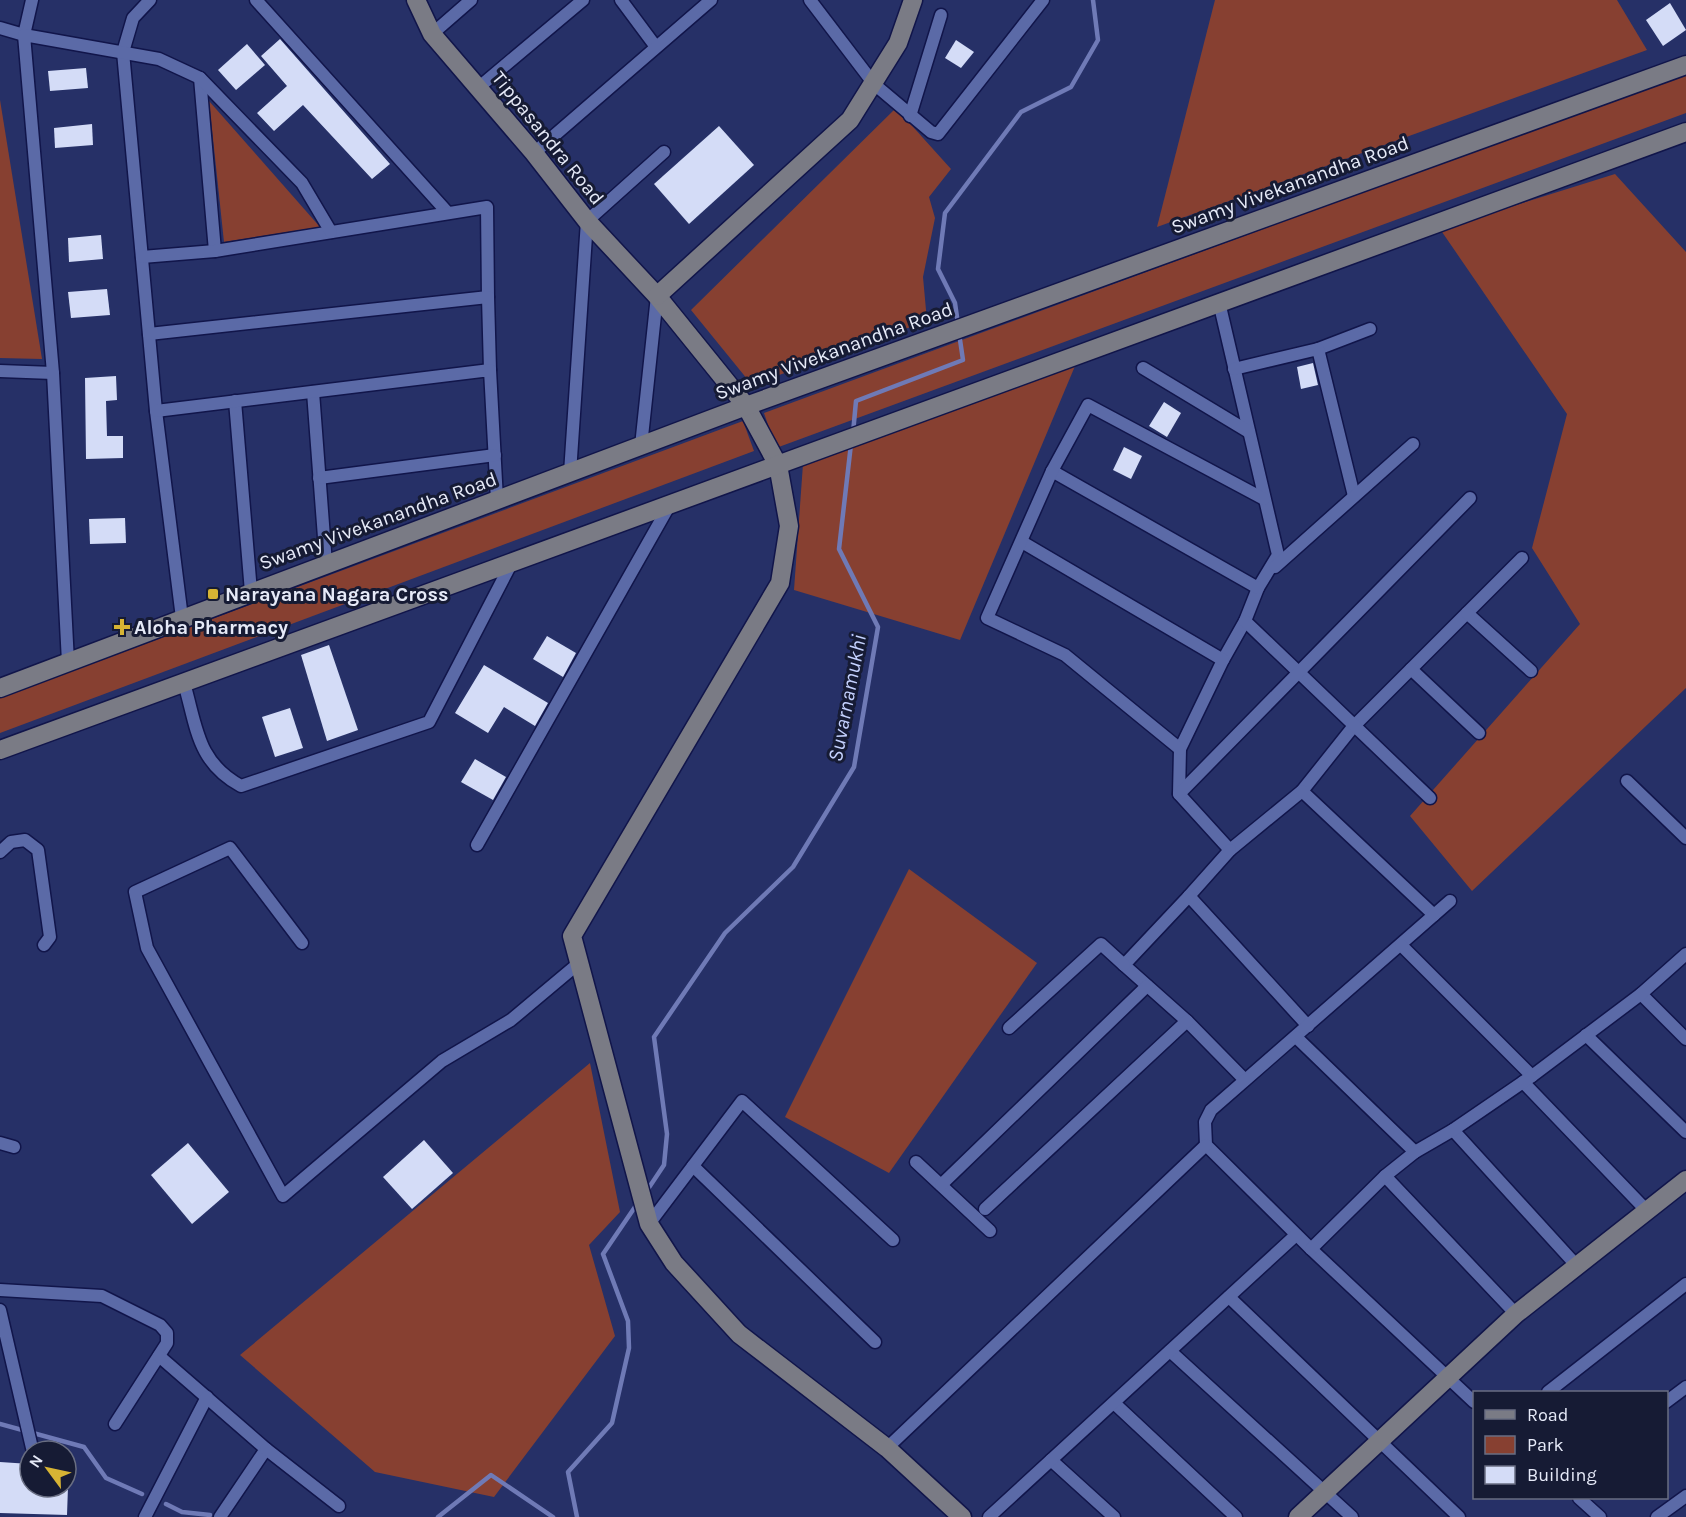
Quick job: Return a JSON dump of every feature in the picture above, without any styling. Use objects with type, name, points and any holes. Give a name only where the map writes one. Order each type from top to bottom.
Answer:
[{"type":"main road","name":"Tippasandra Road","points":[[416,0],[432,34],[534,153],[587,221],[657,296],[746,406],[778,465],[789,526],[780,583],[572,936],[649,1223],[674,1263],[739,1334],[887,1448],[962,1517]]},
{"type":"main road","points":[[657,296],[850,120],[898,43],[912,0]]},
{"type":"main road","name":"Swamy Vivekanandha Road","points":[[0,688],[746,406],[1686,65]]},
{"type":"main road","points":[[0,750],[1686,132]]},
{"type":"main road","points":[[1298,1517],[1516,1314],[1686,1180]]},
{"type":"street","points":[[32,0],[24,35],[52,373],[68,662]]},
{"type":"street","points":[[150,0],[133,18],[123,52],[156,411],[182,618]]},
{"type":"street","points":[[256,0],[447,213]]},
{"type":"street","points":[[432,34],[471,0]]},
{"type":"street","points":[[478,88],[583,0]]},
{"type":"street","points":[[621,0],[656,47]]},
{"type":"street","points":[[534,153],[711,0]]},
{"type":"street","points":[[810,0],[874,84],[910,116],[931,132],[938,134],[944,131],[1043,0]]},
{"type":"street","points":[[910,116],[941,15]]},
{"type":"street","points":[[0,27],[24,35],[159,59],[200,78],[302,183],[331,232]]},
{"type":"street","points":[[200,78],[215,251]]},
{"type":"street","points":[[570,473],[587,221],[664,152]]},
{"type":"street","points":[[141,256],[215,251],[487,207],[490,370],[497,500]]},
{"type":"street","points":[[641,446],[657,296]]},
{"type":"street","points":[[149,334],[488,297]]},
{"type":"street","points":[[1219,302],[1278,555],[1270,572]]},
{"type":"street","points":[[1234,369],[1318,349],[1370,328]]},
{"type":"street","points":[[1318,349],[1354,496]]},
{"type":"street","points":[[1143,368],[1249,432]]},
{"type":"street","points":[[156,411],[490,370]]},
{"type":"street","points":[[0,371],[52,373]]},
{"type":"street","points":[[313,392],[326,564]]},
{"type":"street","points":[[235,401],[251,592]]},
{"type":"street","points":[[1180,749],[1065,655],[987,618],[1052,471],[1088,405],[1264,499]]},
{"type":"street","points":[[1230,850],[1179,794],[1180,749],[1223,660],[1245,621],[1258,588],[1270,572],[1413,444]]},
{"type":"street","points":[[319,478],[495,455]]},
{"type":"street","points":[[1052,471],[1258,588]]},
{"type":"street","points":[[1179,794],[1470,498]]},
{"type":"street","points":[[477,845],[669,506]]},
{"type":"street","points":[[1022,542],[1223,660]]},
{"type":"street","points":[[1124,965],[1230,850],[1302,791],[1353,727],[1522,558]]},
{"type":"street","points":[[184,683],[208,761],[222,776],[241,786],[429,722],[511,564]]},
{"type":"street","points":[[1467,613],[1531,671]]},
{"type":"street","points":[[1245,621],[1353,727],[1430,798]]},
{"type":"street","points":[[1411,669],[1479,733]]},
{"type":"street","points":[[1627,781],[1686,838]]},
{"type":"street","points":[[1302,791],[1434,915]]},
{"type":"street","points":[[0,852],[11,842],[25,840],[38,850],[50,937],[44,945]]},
{"type":"street","points":[[302,943],[230,848],[135,892],[147,948],[283,1196],[442,1061],[511,1020],[579,963]]},
{"type":"street","points":[[1189,896],[1308,1026]]},
{"type":"street","points":[[1450,901],[1211,1110],[1205,1122],[1206,1145],[1296,1235],[1473,1401]]},
{"type":"street","points":[[1010,1028],[1101,944],[1187,1021],[1245,1080]]},
{"type":"street","points":[[1401,945],[1528,1079],[1647,1211]]},
{"type":"street","points":[[1311,1249],[1384,1176],[1414,1152],[1453,1130],[1528,1079],[1641,994],[1686,954]]},
{"type":"street","points":[[941,1185],[1148,986]]},
{"type":"street","points":[[1641,994],[1686,1039]]},
{"type":"street","points":[[985,1209],[1187,1021]]},
{"type":"street","points":[[1586,1035],[1686,1132]]},
{"type":"street","points":[[1296,1037],[1414,1152]]},
{"type":"street","points":[[649,1223],[742,1101],[893,1240]]},
{"type":"street","points":[[1453,1130],[1577,1266]]},
{"type":"street","points":[[0,1143],[14,1147]]},
{"type":"street","points":[[887,1448],[1206,1145]]},
{"type":"street","points":[[916,1162],[990,1231]]},
{"type":"street","points":[[693,1166],[876,1342]]},
{"type":"street","points":[[1384,1176],[1516,1314]]},
{"type":"street","points":[[989,1517],[1296,1235]]},
{"type":"street","points":[[1549,1391],[1686,1284]]},
{"type":"street","points":[[0,1290],[102,1296],[160,1325],[167,1333],[167,1342],[115,1424]]},
{"type":"street","points":[[1229,1297],[1377,1442],[1459,1517]]},
{"type":"street","points":[[0,1310],[30,1439]]},
{"type":"street","points":[[1170,1351],[1352,1517]]},
{"type":"street","points":[[159,1356],[266,1449],[339,1506]]},
{"type":"street","points":[[1668,1400],[1686,1387]]},
{"type":"street","points":[[145,1517],[207,1397]]},
{"type":"street","points":[[1113,1403],[1236,1517]]},
{"type":"street","points":[[220,1517],[266,1449]]},
{"type":"street","points":[[1051,1460],[1114,1517]]},
{"type":"street","points":[[1657,1517],[1686,1496]]},
{"type":"street","points":[[1581,1499],[1600,1517]]},
{"type":"green space","points":[[1215,0],[1617,0],[1647,50],[1157,227]]},
{"type":"green space","points":[[1686,73],[1686,113],[776,448],[764,413]]},
{"type":"green space","points":[[0,100],[42,359],[0,358]]},
{"type":"green space","points":[[209,101],[320,227],[224,242]]},
{"type":"green space","points":[[896,108],[951,169],[929,197],[935,218],[923,277],[927,321],[752,385],[691,310]]},
{"type":"green space","points":[[1615,174],[1686,252],[1686,688],[1472,891],[1410,816],[1580,624],[1532,548],[1567,414],[1440,229]]},
{"type":"green space","points":[[1075,366],[960,640],[794,590],[803,464]]},
{"type":"green space","points":[[743,421],[754,451],[0,733],[0,698]]},
{"type":"green space","points":[[909,869],[1037,963],[889,1173],[785,1117]]},
{"type":"green space","points":[[590,1063],[620,1212],[589,1245],[615,1336],[494,1497],[375,1472],[240,1355]]},
{"type":"building","points":[[1670,3],[1686,30],[1663,46],[1646,20]]},
{"type":"building","points":[[280,39],[390,164],[372,179],[303,105],[274,131],[257,113],[287,86],[261,56]]},
{"type":"building","points":[[956,40],[974,52],[961,68],[945,58]]},
{"type":"building","points":[[247,44],[265,65],[236,90],[218,70]]},
{"type":"building","points":[[86,68],[88,88],[50,91],[48,71]]},
{"type":"building","points":[[92,124],[93,145],[55,148],[54,128]]},
{"type":"building","points":[[719,126],[754,165],[689,224],[654,184]]},
{"type":"building","points":[[101,235],[103,259],[69,262],[68,238]]},
{"type":"building","points":[[107,289],[110,315],[71,318],[68,292]]},
{"type":"building","points":[[1313,363],[1318,385],[1301,389],[1297,367]]},
{"type":"building","points":[[116,376],[117,400],[106,401],[107,436],[123,436],[123,458],[86,459],[85,378]]},
{"type":"building","points":[[1164,402],[1181,413],[1167,437],[1149,426]]},
{"type":"building","points":[[1124,447],[1142,456],[1131,479],[1113,470]]},
{"type":"building","points":[[125,518],[126,543],[90,544],[89,519]]},
{"type":"building","points":[[547,636],[576,653],[563,677],[533,659]]},
{"type":"building","points":[[329,645],[358,730],[327,741],[301,655]]},
{"type":"building","points":[[484,665],[548,703],[535,726],[504,707],[488,733],[455,713]]},
{"type":"building","points":[[290,708],[303,748],[275,757],[262,717]]},
{"type":"building","points":[[475,759],[506,777],[493,800],[461,782]]},
{"type":"building","points":[[424,1140],[453,1173],[412,1209],[383,1177]]},
{"type":"building","points":[[188,1143],[229,1192],[192,1224],[151,1175]]},
{"type":"building","points":[[0,1462],[18,1463],[18,1499],[68,1499],[67,1515],[0,1513]]},
{"type":"waterway","name":"Suvarnamukhi","points":[[958,324],[955,303],[938,269],[945,213],[1021,112],[1071,87],[1098,40],[1093,0]]},
{"type":"waterway","name":"Suvarnamukhi","points":[[853,433],[856,401],[963,360],[959,333]]},
{"type":"waterway","name":"Suvarnamukhi","points":[[646,1192],[664,1165],[667,1134],[654,1037],[725,933],[793,867],[854,767],[878,627],[839,549],[851,444]]},
{"type":"waterway","name":"Suvarnamukhi","points":[[577,1517],[568,1472],[612,1423],[629,1348],[628,1321],[603,1254],[637,1204]]},
{"type":"waterway","points":[[0,1424],[84,1447],[106,1478],[142,1494]]},
{"type":"waterway","points":[[438,1517],[491,1475],[553,1517]]},
{"type":"waterway","points":[[166,1504],[182,1512],[210,1515]]},
{"type":"place","name":"Narayana Nagara Cross","points":[[213,594]]},
{"type":"place","name":"Aloha Pharmacy","points":[[122,627]]}]
